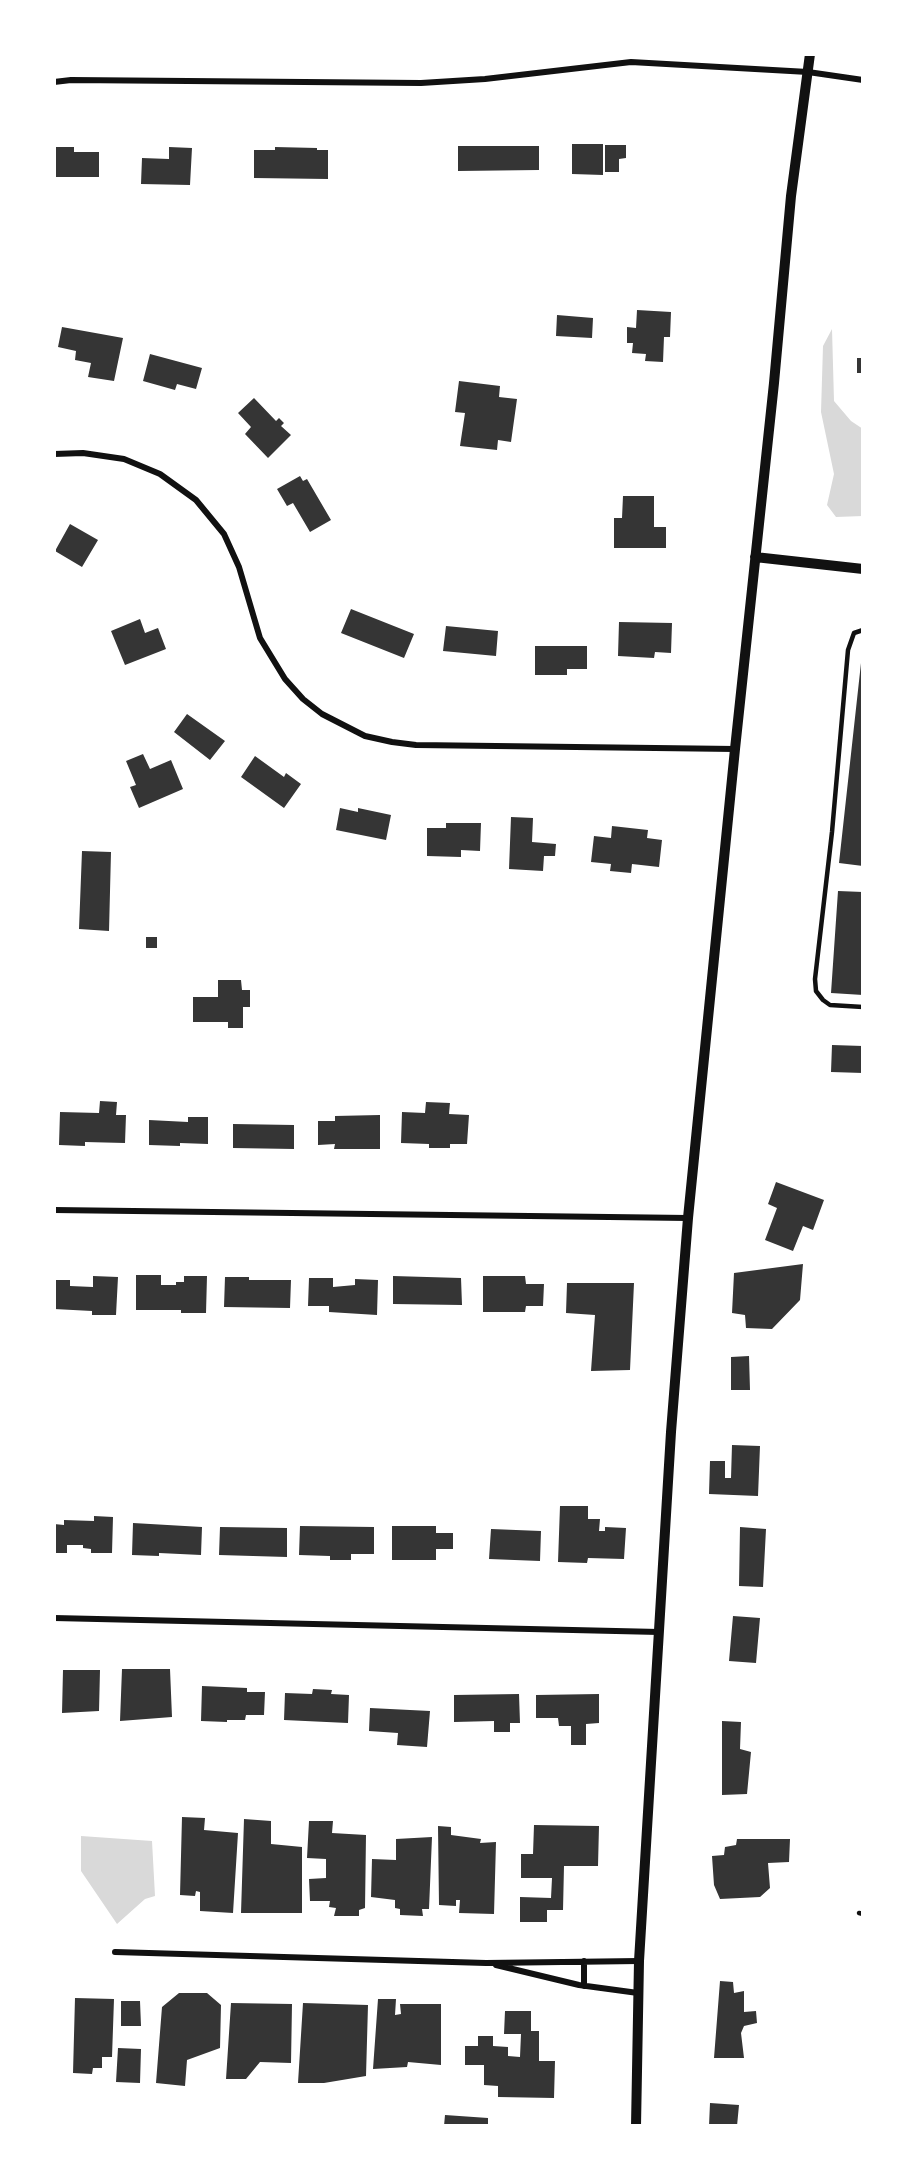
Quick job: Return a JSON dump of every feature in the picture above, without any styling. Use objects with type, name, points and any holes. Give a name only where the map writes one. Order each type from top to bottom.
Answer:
[{"type":"street","points":[[636,2126],[639,1961],[671,1432],[688,1218],[774,383],[790,196],[810,54]]},
{"type":"street","points":[[54,82],[83,80],[422,83],[485,79],[631,62],[808,72],[863,80]]},
{"type":"street","points":[[54,454],[83,453],[124,459],[160,474],[196,500],[224,534],[239,567],[260,638],[285,679],[303,699],[322,714],[365,736],[416,745],[735,749]]},
{"type":"street","points":[[755,557],[863,569]]},
{"type":"street","points":[[54,1210],[688,1218]]},
{"type":"street","points":[[54,1618],[659,1632]]},
{"type":"street","points":[[116,1952],[486,1963],[639,1961]]},
{"type":"street","points":[[584,1961],[584,1986]]},
{"type":"street","points":[[486,1963],[584,1986],[638,1993]]},
{"type":"lane","points":[[863,630],[854,633],[848,650],[816,991],[830,1005],[863,1007]]},
{"type":"shaded area","points":[[832,329],[834,401],[851,421],[863,429],[863,516],[836,517],[827,505],[834,474],[821,412],[823,346]]},
{"type":"shaded area","points":[[81,1836],[152,1841],[155,1896],[145,1899],[117,1924],[81,1871]]},
{"type":"building","points":[[572,144],[603,144],[603,175],[572,174]]},
{"type":"building","points":[[605,145],[626,145],[626,158],[619,159],[619,172],[605,172]]},
{"type":"building","points":[[458,146],[539,146],[539,170],[458,171]]},
{"type":"building","points":[[54,147],[74,147],[74,152],[99,152],[99,177],[54,177]]},
{"type":"building","points":[[169,147],[192,148],[190,185],[141,184],[142,158],[169,159]]},
{"type":"building","points":[[275,147],[328,150],[328,179],[254,178],[254,150],[275,150]]},
{"type":"building","points":[[637,310],[671,312],[670,337],[664,337],[663,362],[645,361],[646,354],[632,353],[633,343],[627,343],[627,327],[636,328]]},
{"type":"building","points":[[557,315],[593,318],[592,338],[556,336]]},
{"type":"building","points":[[62,327],[123,338],[114,381],[88,377],[91,363],[75,360],[76,351],[58,347]]},
{"type":"building","points":[[150,354],[202,368],[196,389],[177,384],[175,390],[143,381]]},
{"type":"building","points":[[857,358],[863,358],[863,373],[857,373]]},
{"type":"building","points":[[459,381],[500,386],[499,397],[517,399],[511,442],[498,440],[497,450],[460,446],[465,413],[455,412]]},
{"type":"building","points":[[254,398],[276,421],[279,418],[284,423],[281,426],[291,435],[268,458],[245,434],[251,427],[238,413]]},
{"type":"building","points":[[300,476],[303,481],[307,479],[331,520],[310,532],[293,503],[287,506],[277,489]]},
{"type":"building","points":[[623,496],[654,496],[654,527],[666,527],[666,548],[614,548],[614,518],[622,518]]},
{"type":"building","points":[[70,524],[98,540],[82,567],[55,551]]},
{"type":"building","points":[[351,609],[414,634],[404,658],[341,633]]},
{"type":"building","points":[[140,619],[145,633],[158,628],[166,649],[125,665],[111,631]]},
{"type":"building","points":[[619,622],[672,623],[671,653],[655,652],[654,658],[618,656]]},
{"type":"building","points":[[446,626],[498,631],[496,656],[443,651]]},
{"type":"building","points":[[535,646],[587,646],[587,669],[567,669],[567,675],[535,675]]},
{"type":"building","points":[[861,663],[863,663],[863,866],[839,863]]},
{"type":"building","points":[[187,714],[225,741],[210,760],[174,732]]},
{"type":"building","points":[[143,754],[150,769],[171,760],[183,789],[139,808],[130,787],[136,785],[126,761]]},
{"type":"building","points":[[255,756],[284,777],[286,773],[301,784],[284,808],[241,777]]},
{"type":"building","points":[[340,808],[358,812],[358,808],[391,815],[386,840],[336,830]]},
{"type":"building","points":[[511,817],[533,818],[532,842],[556,844],[555,856],[544,856],[543,871],[509,869]]},
{"type":"building","points":[[446,823],[481,823],[480,851],[461,850],[461,857],[427,856],[427,828],[446,828]]},
{"type":"building","points":[[612,826],[648,830],[647,838],[662,840],[659,867],[632,864],[631,873],[610,871],[611,864],[591,862],[594,836],[611,838]]},
{"type":"building","points":[[82,851],[111,852],[109,931],[79,929]]},
{"type":"building","points":[[838,891],[863,892],[863,995],[831,993]]},
{"type":"building","points":[[146,937],[157,937],[157,948],[146,948]]},
{"type":"building","points":[[218,980],[241,980],[242,990],[250,990],[250,1007],[243,1007],[243,1028],[228,1028],[228,1022],[193,1022],[193,997],[218,997]]},
{"type":"building","points":[[832,1045],[863,1046],[863,1073],[831,1072]]},
{"type":"building","points":[[100,1101],[117,1102],[116,1115],[126,1115],[125,1143],[85,1142],[85,1146],[59,1145],[60,1112],[99,1113]]},
{"type":"building","points":[[426,1102],[450,1103],[449,1114],[469,1115],[467,1144],[450,1144],[450,1148],[429,1148],[429,1144],[401,1143],[402,1112],[425,1113]]},
{"type":"building","points":[[380,1115],[380,1149],[334,1149],[335,1144],[318,1145],[318,1121],[335,1121],[335,1116]]},
{"type":"building","points":[[188,1117],[208,1117],[208,1144],[149,1145],[149,1120],[188,1122]]},
{"type":"building","points":[[233,1124],[294,1125],[294,1149],[233,1148]]},
{"type":"building","points":[[776,1182],[824,1200],[813,1230],[803,1226],[793,1251],[765,1240],[777,1208],[768,1204]]},
{"type":"building","points":[[803,1264],[800,1300],[772,1329],[746,1328],[745,1315],[732,1313],[734,1273]]},
{"type":"building","points":[[136,1275],[161,1275],[161,1285],[176,1285],[176,1282],[184,1282],[184,1276],[207,1276],[206,1313],[181,1313],[181,1310],[136,1310]]},
{"type":"building","points":[[93,1276],[118,1277],[116,1315],[92,1315],[92,1311],[54,1309],[54,1280],[70,1280],[70,1286],[93,1287]]},
{"type":"building","points":[[393,1276],[461,1278],[462,1305],[393,1304]]},
{"type":"building","points":[[483,1276],[525,1276],[526,1284],[544,1284],[543,1306],[526,1306],[525,1312],[483,1312]]},
{"type":"building","points":[[225,1277],[249,1277],[249,1280],[291,1280],[290,1308],[224,1307]]},
{"type":"building","points":[[309,1278],[333,1278],[333,1287],[355,1285],[355,1279],[378,1280],[377,1315],[329,1312],[329,1306],[308,1306]]},
{"type":"building","points":[[567,1283],[634,1283],[630,1370],[591,1371],[595,1315],[566,1313]]},
{"type":"building","points":[[749,1356],[750,1390],[731,1390],[731,1357]]},
{"type":"building","points":[[732,1445],[760,1446],[758,1496],[709,1494],[710,1461],[725,1461],[725,1478],[731,1478]]},
{"type":"building","points":[[560,1506],[588,1506],[588,1519],[600,1519],[599,1531],[605,1531],[605,1527],[626,1528],[624,1559],[588,1558],[587,1563],[558,1562]]},
{"type":"building","points":[[94,1516],[113,1517],[112,1553],[91,1553],[91,1549],[83,1548],[83,1545],[67,1545],[67,1553],[54,1553],[54,1524],[64,1525],[64,1520],[94,1521]]},
{"type":"building","points":[[133,1523],[202,1527],[201,1555],[159,1553],[159,1556],[132,1555]]},
{"type":"building","points":[[300,1526],[374,1527],[374,1554],[351,1554],[351,1560],[330,1560],[330,1556],[299,1555]]},
{"type":"building","points":[[392,1526],[436,1526],[436,1533],[453,1533],[453,1549],[436,1549],[436,1560],[392,1560]]},
{"type":"building","points":[[220,1527],[287,1528],[287,1557],[219,1555]]},
{"type":"building","points":[[740,1527],[766,1529],[763,1587],[739,1586]]},
{"type":"building","points":[[491,1529],[541,1531],[540,1561],[489,1559]]},
{"type":"building","points":[[733,1616],[760,1618],[756,1663],[729,1661]]},
{"type":"building","points":[[122,1669],[170,1669],[172,1717],[120,1721]]},
{"type":"building","points":[[63,1670],[100,1670],[99,1711],[62,1713]]},
{"type":"building","points":[[202,1686],[247,1688],[247,1692],[265,1692],[264,1715],[246,1715],[245,1720],[227,1720],[227,1722],[201,1721]]},
{"type":"building","points":[[313,1689],[332,1690],[331,1694],[349,1695],[348,1723],[284,1720],[285,1693],[312,1694]]},
{"type":"building","points":[[519,1694],[520,1723],[510,1723],[510,1732],[494,1732],[494,1721],[454,1722],[454,1695]]},
{"type":"building","points":[[599,1694],[599,1723],[586,1724],[586,1745],[571,1745],[571,1726],[559,1726],[558,1718],[536,1718],[536,1695]]},
{"type":"building","points":[[370,1708],[430,1711],[427,1747],[397,1745],[398,1733],[369,1731]]},
{"type":"building","points":[[722,1721],[741,1722],[740,1749],[751,1752],[747,1794],[722,1795]]},
{"type":"building","points":[[182,1817],[205,1818],[204,1830],[238,1833],[233,1913],[200,1911],[200,1892],[196,1891],[195,1896],[180,1895]]},
{"type":"building","points":[[244,1819],[271,1821],[271,1844],[302,1847],[302,1913],[241,1913]]},
{"type":"building","points":[[309,1821],[333,1821],[332,1833],[366,1835],[365,1908],[359,1910],[359,1916],[334,1916],[336,1908],[329,1907],[330,1901],[310,1901],[309,1879],[326,1878],[326,1859],[307,1858]]},
{"type":"building","points":[[534,1825],[599,1826],[598,1866],[564,1866],[563,1910],[547,1910],[547,1922],[520,1922],[520,1897],[551,1898],[552,1878],[521,1878],[521,1854],[533,1854]]},
{"type":"building","points":[[438,1826],[451,1827],[451,1835],[481,1839],[480,1843],[496,1842],[494,1914],[459,1913],[460,1900],[456,1900],[456,1906],[439,1905]]},
{"type":"building","points":[[432,1837],[429,1909],[422,1909],[423,1916],[400,1915],[400,1909],[395,1908],[395,1900],[371,1897],[372,1859],[396,1860],[396,1839]]},
{"type":"building","points":[[737,1839],[790,1839],[789,1862],[768,1863],[770,1888],[760,1897],[720,1899],[714,1885],[712,1856],[724,1855],[725,1847],[736,1845]]},
{"type":"building","points":[[720,1981],[733,1982],[734,1993],[744,1991],[744,2012],[756,2011],[757,2023],[744,2026],[741,2033],[744,2058],[714,2058]]},
{"type":"building","points":[[179,1993],[207,1993],[221,2005],[220,2048],[187,2060],[185,2086],[156,2083],[162,2007]]},
{"type":"building","points":[[75,1998],[114,1999],[112,2057],[102,2057],[102,2068],[93,2068],[92,2074],[73,2073]]},
{"type":"building","points":[[378,1999],[396,1999],[395,2015],[401,2014],[400,2004],[441,2004],[441,2065],[408,2062],[407,2067],[373,2069]]},
{"type":"building","points":[[121,2001],[140,2001],[141,2026],[121,2026]]},
{"type":"building","points":[[231,2003],[292,2004],[291,2063],[260,2062],[246,2079],[226,2079]]},
{"type":"building","points":[[303,2003],[368,2005],[366,2076],[324,2083],[298,2083]]},
{"type":"building","points":[[505,2011],[531,2011],[531,2031],[539,2031],[539,2061],[555,2061],[554,2098],[498,2097],[498,2086],[484,2085],[484,2065],[465,2065],[465,2046],[478,2046],[478,2036],[493,2036],[493,2046],[508,2047],[508,2056],[520,2057],[521,2034],[504,2034]]},
{"type":"building","points":[[118,2048],[141,2049],[140,2083],[116,2082]]},
{"type":"building","points":[[710,2103],[739,2105],[737,2126],[709,2126]]},
{"type":"building","points":[[445,2115],[488,2118],[488,2126],[444,2126]]}]
